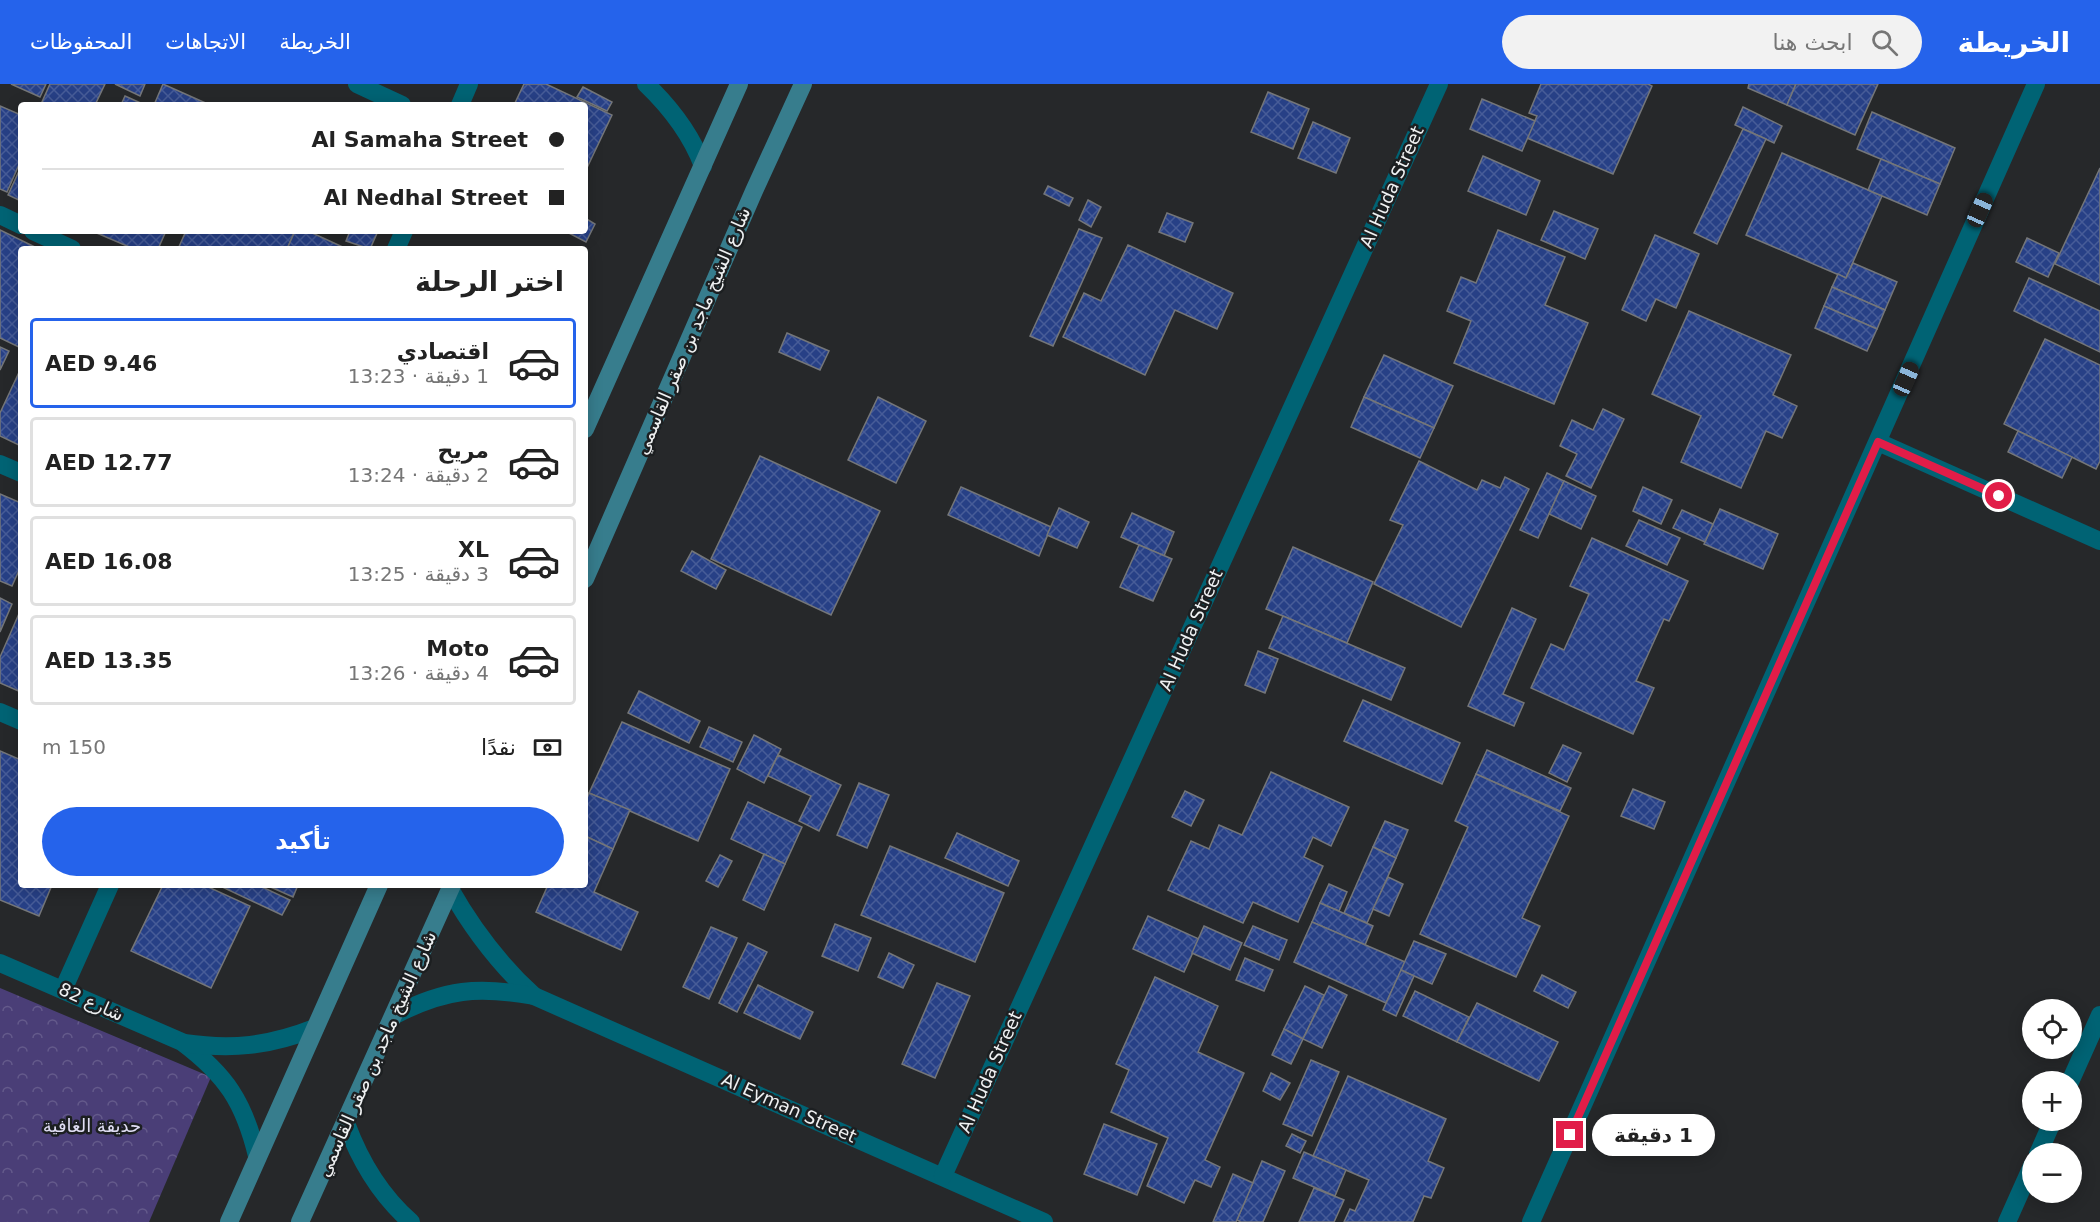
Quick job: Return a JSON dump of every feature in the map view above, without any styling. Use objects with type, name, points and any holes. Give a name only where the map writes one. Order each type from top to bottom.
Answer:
[{"type":"street","points":[[357,84],[396,102]]},
{"type":"street","points":[[461,102],[469,84]]},
{"type":"street","points":[[646,84],[681,123],[695,144],[704,166]]},
{"type":"street","points":[[588,422],[739,84]]},
{"type":"street","name":"شارع الشيخ ماجد بن صقر القاسمي","points":[[588,572],[749,202],[803,84]]},
{"type":"street","name":"Al Huda Street","points":[[943,1176],[1439,84]]},
{"type":"street","points":[[1532,1222],[2036,84]]},
{"type":"street","points":[[0,215],[18,224]]},
{"type":"street","points":[[40,234],[66,246]]},
{"type":"street","points":[[1878,442],[2100,541]]},
{"type":"street","points":[[0,464],[18,472]]},
{"type":"street","points":[[0,712],[18,720]]},
{"type":"street","points":[[63,990],[109,888]]},
{"type":"street","points":[[229,1222],[378,888]]},
{"type":"street","name":"شارع الشيخ ماجد بن صقر القاسمي","points":[[300,1222],[451,888]]},
{"type":"street","name":"Al Eyman Street","points":[[452,888],[473,928],[495,957],[534,996]]},
{"type":"street","name":"شارع 82","points":[[0,963],[182,1042],[205,1059],[234,1095],[251,1128],[257,1156]]},
{"type":"street","name":"Al Eyman Street","points":[[394,1014],[448,993],[505,991],[534,996],[1044,1222]]},
{"type":"street","points":[[2075,1071],[2100,1015]]},
{"type":"street","name":"شارع 82","points":[[182,1042],[236,1047],[290,1038],[315,1028]]},
{"type":"street","points":[[346,1123],[369,1173],[384,1195],[411,1222]]},
{"type":"street","points":[[2007,1222],[2022,1188]]},
{"type":"green space","name":"حديقة الغافية","points":[[0,988],[211,1077],[149,1222],[0,1222]]},
{"type":"building","points":[[11,84],[46,84],[40,97]]},
{"type":"building","points":[[50,84],[105,84],[96,102],[42,102]]},
{"type":"building","points":[[115,84],[145,84],[140,96]]},
{"type":"building","points":[[163,84],[203,102],[155,102]]},
{"type":"building","points":[[524,84],[546,84],[584,102],[515,102]]},
{"type":"building","points":[[1541,84],[1648,84],[1652,86],[1613,174],[1527,138],[1537,116],[1529,113]]},
{"type":"building","points":[[1749,84],[1796,84],[1787,105],[1748,88]]},
{"type":"building","points":[[1796,84],[1878,84],[1855,135],[1787,105]]},
{"type":"building","points":[[583,87],[612,102],[607,111],[577,97]]},
{"type":"building","points":[[1268,92],[1309,109],[1293,149],[1251,132]]},
{"type":"building","points":[[125,96],[138,102],[122,102]]},
{"type":"building","points":[[1482,99],[1535,121],[1522,151],[1470,129]]},
{"type":"building","points":[[588,104],[612,115],[588,166]]},
{"type":"building","points":[[0,106],[18,114],[18,167],[7,192],[0,189]]},
{"type":"building","points":[[1743,107],[1782,126],[1774,143],[1735,125]]},
{"type":"building","points":[[1872,112],[1955,148],[1940,184],[1857,149]]},
{"type":"building","points":[[1313,122],[1350,138],[1336,173],[1298,158]]},
{"type":"building","points":[[1743,129],[1766,139],[1717,244],[1694,233]]},
{"type":"building","points":[[1782,153],[1882,196],[1846,278],[1746,235]]},
{"type":"building","points":[[1483,156],[1540,181],[1526,215],[1468,191]]},
{"type":"building","points":[[1881,159],[1940,184],[1927,215],[1868,190]]},
{"type":"building","points":[[2100,168],[2100,285],[2055,264]]},
{"type":"building","points":[[18,173],[18,200],[8,195]]},
{"type":"building","points":[[1048,186],[1073,198],[1069,206],[1044,194]]},
{"type":"building","points":[[1088,200],[1101,207],[1091,227],[1079,220]]},
{"type":"building","points":[[1554,211],[1598,229],[1585,259],[1541,240]]},
{"type":"building","points":[[1167,213],[1193,223],[1185,242],[1159,232]]},
{"type":"building","points":[[588,220],[595,224],[586,242],[571,234],[588,234]]},
{"type":"building","points":[[1079,229],[1102,238],[1053,346],[1030,336]]},
{"type":"building","points":[[0,230],[33,246],[18,246],[18,347],[0,338]]},
{"type":"building","points":[[1498,230],[1565,257],[1545,305],[1588,323],[1554,404],[1454,363],[1471,321],[1447,311],[1461,277],[1476,283]]},
{"type":"building","points":[[99,234],[165,234],[159,246],[127,246]]},
{"type":"building","points":[[185,234],[294,234],[288,246],[179,246]]},
{"type":"building","points":[[294,234],[314,234],[340,246],[288,246]]},
{"type":"building","points":[[349,234],[377,234],[371,246],[361,246],[346,241]]},
{"type":"building","points":[[1655,235],[1699,254],[1676,308],[1656,299],[1646,321],[1622,310]]},
{"type":"building","points":[[2027,238],[2059,253],[2048,277],[2016,262]]},
{"type":"building","points":[[1128,245],[1233,293],[1217,329],[1175,310],[1145,375],[1063,337],[1084,293],[1101,301]]},
{"type":"building","points":[[1853,263],[1897,282],[1885,310],[1832,287],[1838,274],[1846,278]]},
{"type":"building","points":[[2029,278],[2100,311],[2100,352],[2014,311]]},
{"type":"building","points":[[1832,287],[1885,310],[1877,329],[1824,306]]},
{"type":"building","points":[[1824,306],[1877,329],[1867,351],[1815,328]]},
{"type":"building","points":[[1689,311],[1791,355],[1773,395],[1797,406],[1782,438],[1766,431],[1741,488],[1681,462],[1701,416],[1652,394]]},
{"type":"building","points":[[787,333],[829,351],[820,370],[779,352]]},
{"type":"building","points":[[2045,339],[2100,365],[2100,461],[2096,469],[2004,424]]},
{"type":"building","points":[[0,347],[9,351],[0,370]]},
{"type":"building","points":[[1384,355],[1453,386],[1434,428],[1364,397]]},
{"type":"building","points":[[18,374],[18,445],[0,436],[0,413]]},
{"type":"building","points":[[878,397],[926,421],[896,483],[848,460]]},
{"type":"building","points":[[1364,397],[1434,428],[1420,458],[1351,427]]},
{"type":"building","points":[[1603,409],[1624,419],[1591,488],[1566,476],[1577,454],[1560,446],[1572,420],[1593,430]]},
{"type":"building","points":[[2018,431],[2072,457],[2062,478],[2008,452]]},
{"type":"building","points":[[760,456],[880,511],[831,615],[711,559]]},
{"type":"building","points":[[1419,461],[1477,490],[1482,480],[1500,488],[1505,477],[1529,489],[1461,627],[1374,584],[1403,525],[1390,520]]},
{"type":"building","points":[[1547,473],[1564,481],[1538,538],[1520,530]]},
{"type":"building","points":[[1564,481],[1596,496],[1581,529],[1549,514]]},
{"type":"building","points":[[961,487],[1051,527],[1039,556],[948,515]]},
{"type":"building","points":[[1643,487],[1672,500],[1661,524],[1633,511]]},
{"type":"building","points":[[0,494],[18,502],[18,573],[12,586],[0,581]]},
{"type":"building","points":[[1059,508],[1089,522],[1077,548],[1047,535]]},
{"type":"building","points":[[1720,509],[1778,534],[1763,569],[1704,544]]},
{"type":"building","points":[[1682,510],[1713,524],[1705,542],[1673,528]]},
{"type":"building","points":[[1132,513],[1174,532],[1164,556],[1121,537]]},
{"type":"building","points":[[1639,520],[1680,538],[1667,565],[1626,546]]},
{"type":"building","points":[[1592,538],[1688,581],[1669,621],[1664,619],[1636,681],[1654,688],[1633,734],[1531,688],[1551,644],[1564,650],[1589,594],[1570,586]]},
{"type":"building","points":[[1139,545],[1172,559],[1153,601],[1120,587]]},
{"type":"building","points":[[1293,547],[1373,582],[1347,643],[1266,609]]},
{"type":"building","points":[[692,551],[726,570],[716,589],[681,571]]},
{"type":"building","points":[[0,598],[12,604],[0,632]]},
{"type":"building","points":[[1512,608],[1536,619],[1503,694],[1524,703],[1514,726],[1468,706]]},
{"type":"building","points":[[18,616],[18,691],[0,683],[0,657]]},
{"type":"building","points":[[1283,616],[1405,668],[1391,700],[1269,648]]},
{"type":"building","points":[[1258,651],[1278,659],[1265,693],[1245,685]]},
{"type":"building","points":[[639,691],[700,721],[689,743],[628,713]]},
{"type":"building","points":[[1363,700],[1460,743],[1442,784],[1344,741]]},
{"type":"building","points":[[622,722],[730,769],[698,841],[589,793]]},
{"type":"building","points":[[709,727],[742,742],[733,762],[700,747]]},
{"type":"building","points":[[754,735],[781,749],[764,783],[737,769]]},
{"type":"building","points":[[1563,745],[1581,753],[1567,782],[1549,773]]},
{"type":"building","points":[[1487,750],[1571,788],[1560,811],[1476,774]]},
{"type":"building","points":[[0,751],[18,759],[18,888],[51,888],[39,916],[0,900]]},
{"type":"building","points":[[778,755],[841,785],[819,831],[799,821],[811,796],[768,776]]},
{"type":"building","points":[[1271,772],[1349,807],[1331,846],[1313,837],[1304,857],[1323,866],[1298,922],[1253,902],[1243,923],[1168,890],[1191,841],[1209,849],[1219,825],[1242,835]]},
{"type":"building","points":[[1476,774],[1569,816],[1522,918],[1540,926],[1516,977],[1420,934],[1468,827],[1455,821]]},
{"type":"building","points":[[859,783],[889,795],[867,848],[837,835]]},
{"type":"building","points":[[1633,789],[1665,802],[1654,829],[1621,816]]},
{"type":"building","points":[[1185,791],[1204,800],[1191,826],[1172,817]]},
{"type":"building","points":[[589,793],[630,810],[613,849],[588,837]]},
{"type":"building","points":[[748,802],[802,827],[785,864],[731,839]]},
{"type":"building","points":[[1385,821],[1408,830],[1396,858],[1373,847]]},
{"type":"building","points":[[957,833],[1019,861],[1008,886],[945,858]]},
{"type":"building","points":[[588,837],[613,849],[594,892],[638,912],[621,950],[536,912],[547,888],[588,888]]},
{"type":"building","points":[[890,846],[1004,893],[975,962],[861,915]]},
{"type":"building","points":[[1373,847],[1396,858],[1367,923],[1344,913]]},
{"type":"building","points":[[764,854],[785,864],[764,910],[743,900]]},
{"type":"building","points":[[720,855],[732,861],[718,887],[706,881]]},
{"type":"building","points":[[1388,877],[1403,884],[1389,916],[1373,909]]},
{"type":"building","points":[[1329,884],[1347,892],[1339,911],[1320,903]]},
{"type":"building","points":[[162,888],[211,888],[250,906],[211,988],[131,951]]},
{"type":"building","points":[[224,888],[264,888],[290,900],[282,915]]},
{"type":"building","points":[[273,888],[297,888],[293,897]]},
{"type":"building","points":[[1320,903],[1373,926],[1365,945],[1312,922]]},
{"type":"building","points":[[1148,916],[1199,939],[1184,972],[1133,949]]},
{"type":"building","points":[[1312,922],[1405,962],[1386,1003],[1294,962]]},
{"type":"building","points":[[835,924],[871,938],[858,971],[822,956]]},
{"type":"building","points":[[1204,926],[1242,943],[1230,970],[1192,953]]},
{"type":"building","points":[[1253,926],[1287,940],[1279,960],[1244,945]]},
{"type":"building","points":[[711,927],[737,938],[709,999],[683,987]]},
{"type":"building","points":[[1414,941],[1446,954],[1432,984],[1401,970]]},
{"type":"building","points":[[748,943],[767,952],[737,1012],[719,1003]]},
{"type":"building","points":[[889,953],[914,965],[903,988],[878,977]]},
{"type":"building","points":[[1245,958],[1273,970],[1264,991],[1236,980]]},
{"type":"building","points":[[1401,970],[1414,976],[1396,1016],[1383,1010]]},
{"type":"building","points":[[1542,975],[1576,992],[1568,1008],[1534,991]]},
{"type":"building","points":[[1155,977],[1218,1006],[1198,1052],[1244,1073],[1205,1160],[1220,1167],[1211,1187],[1195,1180],[1184,1203],[1147,1186],[1168,1138],[1111,1112],[1129,1070],[1116,1064]]},
{"type":"building","points":[[937,983],[970,996],[935,1078],[902,1064]]},
{"type":"building","points":[[758,985],[813,1012],[800,1039],[744,1013]]},
{"type":"building","points":[[1305,986],[1324,995],[1303,1039],[1284,1029]]},
{"type":"building","points":[[1329,986],[1347,995],[1322,1048],[1303,1039]]},
{"type":"building","points":[[1415,991],[1469,1017],[1457,1042],[1403,1016]]},
{"type":"building","points":[[1477,1003],[1558,1042],[1539,1081],[1457,1042]]},
{"type":"building","points":[[1284,1029],[1303,1039],[1291,1064],[1272,1055]]},
{"type":"building","points":[[1311,1060],[1339,1072],[1312,1136],[1283,1124]]},
{"type":"building","points":[[1271,1073],[1290,1083],[1280,1100],[1263,1091]]},
{"type":"building","points":[[1348,1076],[1446,1119],[1428,1161],[1444,1168],[1431,1198],[1424,1196],[1413,1222],[1344,1222],[1350,1209],[1355,1211],[1369,1180],[1313,1156]]},
{"type":"building","points":[[1104,1124],[1157,1144],[1137,1195],[1084,1174]]},
{"type":"building","points":[[1292,1134],[1306,1141],[1300,1153],[1286,1146]]},
{"type":"building","points":[[1304,1152],[1346,1170],[1335,1196],[1293,1178]]},
{"type":"building","points":[[1262,1161],[1285,1171],[1263,1222],[1241,1222],[1237,1220]]},
{"type":"building","points":[[1233,1174],[1253,1183],[1236,1222],[1213,1222]]},
{"type":"building","points":[[1314,1188],[1344,1200],[1334,1222],[1299,1222]]},
{"type":"route","points":[[1570,1135],[1878,442],[1999,496]]}]
